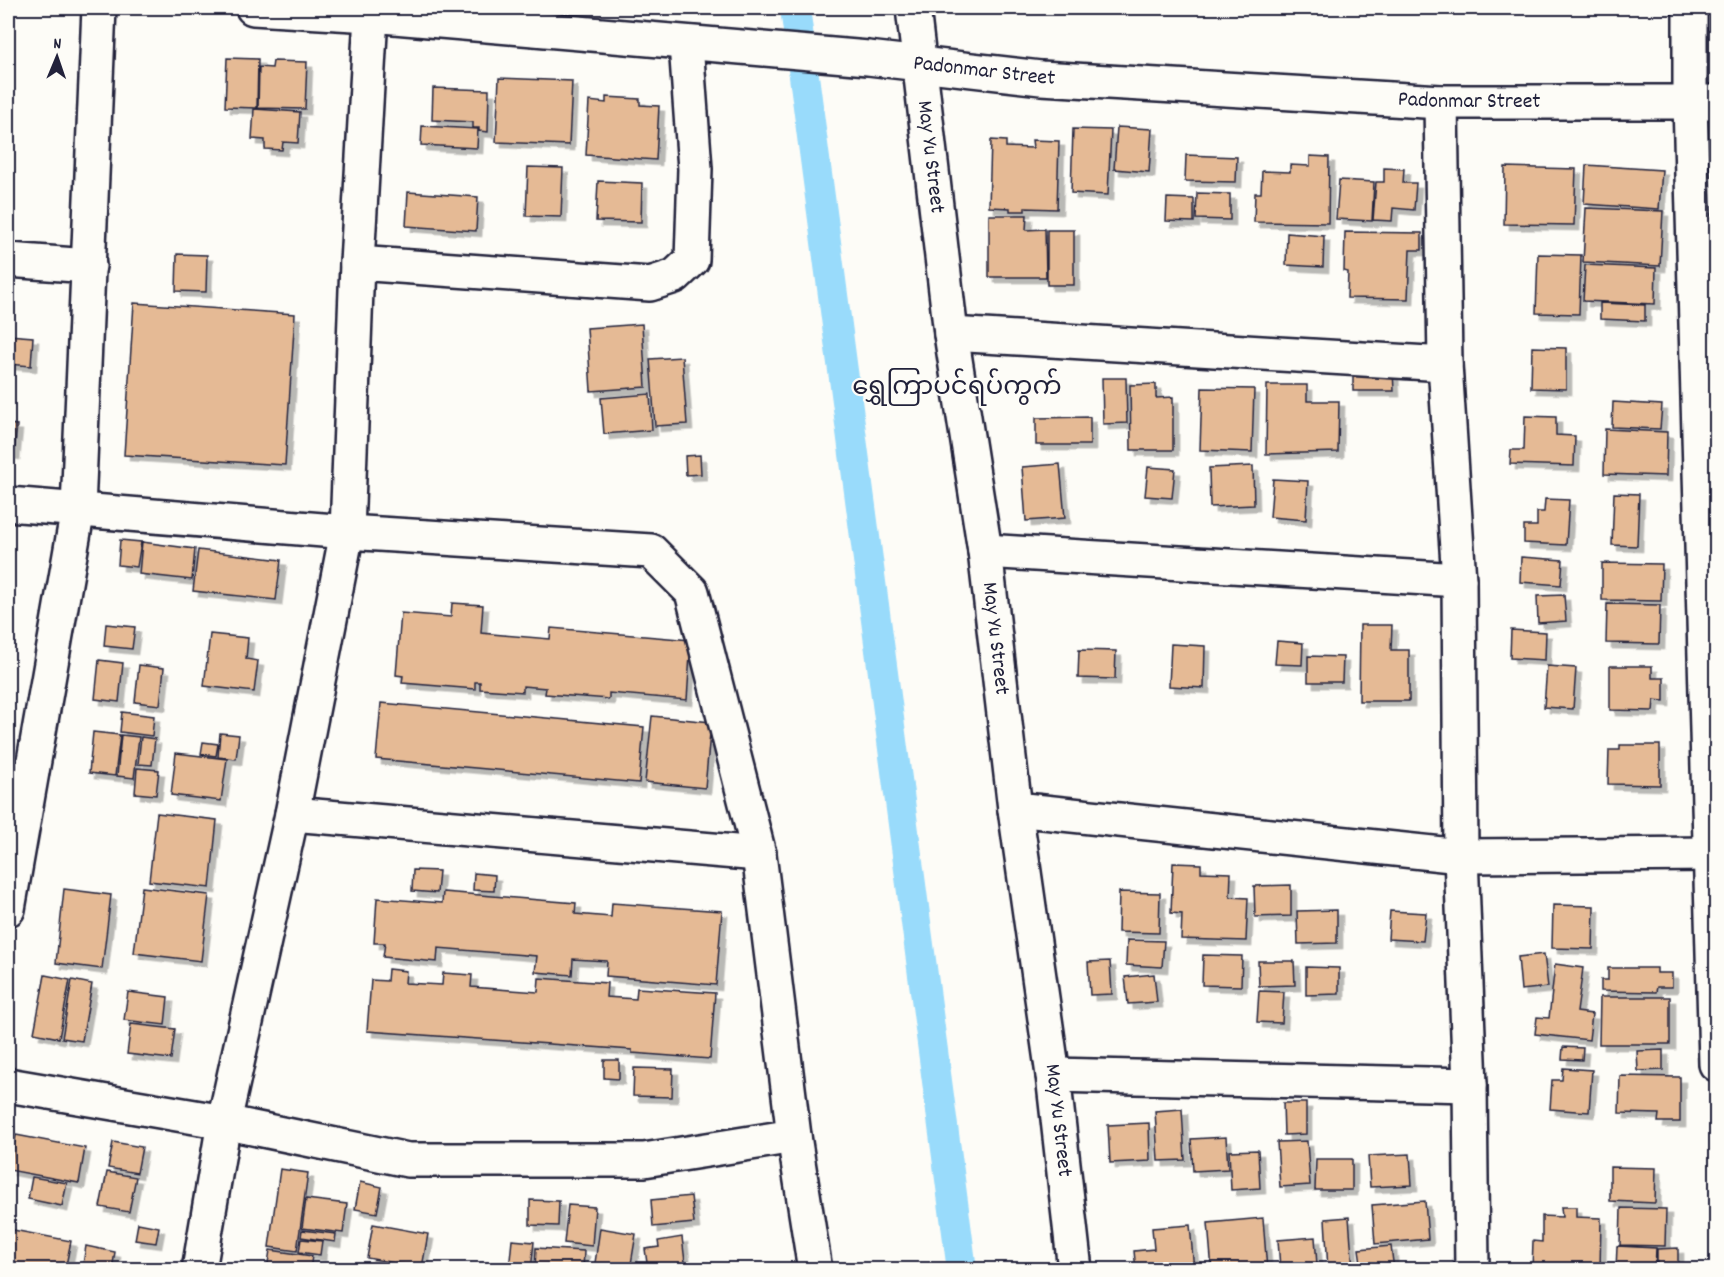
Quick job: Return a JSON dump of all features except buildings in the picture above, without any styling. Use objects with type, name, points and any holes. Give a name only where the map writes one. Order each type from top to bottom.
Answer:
[{"type":"street","points":[[8,909],[18,795],[78,509],[99,8]]},
{"type":"street","name":"Padonmar Street","points":[[253,8],[625,22],[686,44],[738,46],[867,58],[1041,78],[1442,102],[1703,102]]},
{"type":"street","name":"May Yu Street","points":[[913,8],[951,334],[985,551],[1016,809],[1053,1075],[1075,1269]]},
{"type":"street","points":[[1690,8],[1703,102],[1716,1064]]},
{"type":"street","points":[[199,1269],[224,1122],[292,814],[347,532],[357,263],[350,12]]},
{"type":"street","points":[[357,263],[650,284],[675,276],[692,260],[695,169],[686,44]]},
{"type":"street","points":[[1442,102],[1445,364],[1459,580],[1461,856],[1470,1085],[1472,1269]]},
{"type":"street","points":[[8,260],[89,266]]},
{"type":"street","points":[[951,334],[1445,364]]},
{"type":"street","points":[[8,504],[347,532],[651,551],[692,592],[759,854],[794,1136],[815,1269]]},
{"type":"street","points":[[985,551],[1459,580]]},
{"type":"street","points":[[1016,809],[1461,856],[1714,854]]},
{"type":"street","points":[[292,814],[759,854]]},
{"type":"street","points":[[1053,1075],[1470,1085]]},
{"type":"street","points":[[8,1085],[224,1122],[408,1160],[644,1160],[794,1136]]},
{"type":"waterway","points":[[795,8],[962,1270]]},
{"type":"district","name":"ရွှေကြာပင်ရပ်ကွက်","points":[[957,388]]}]
